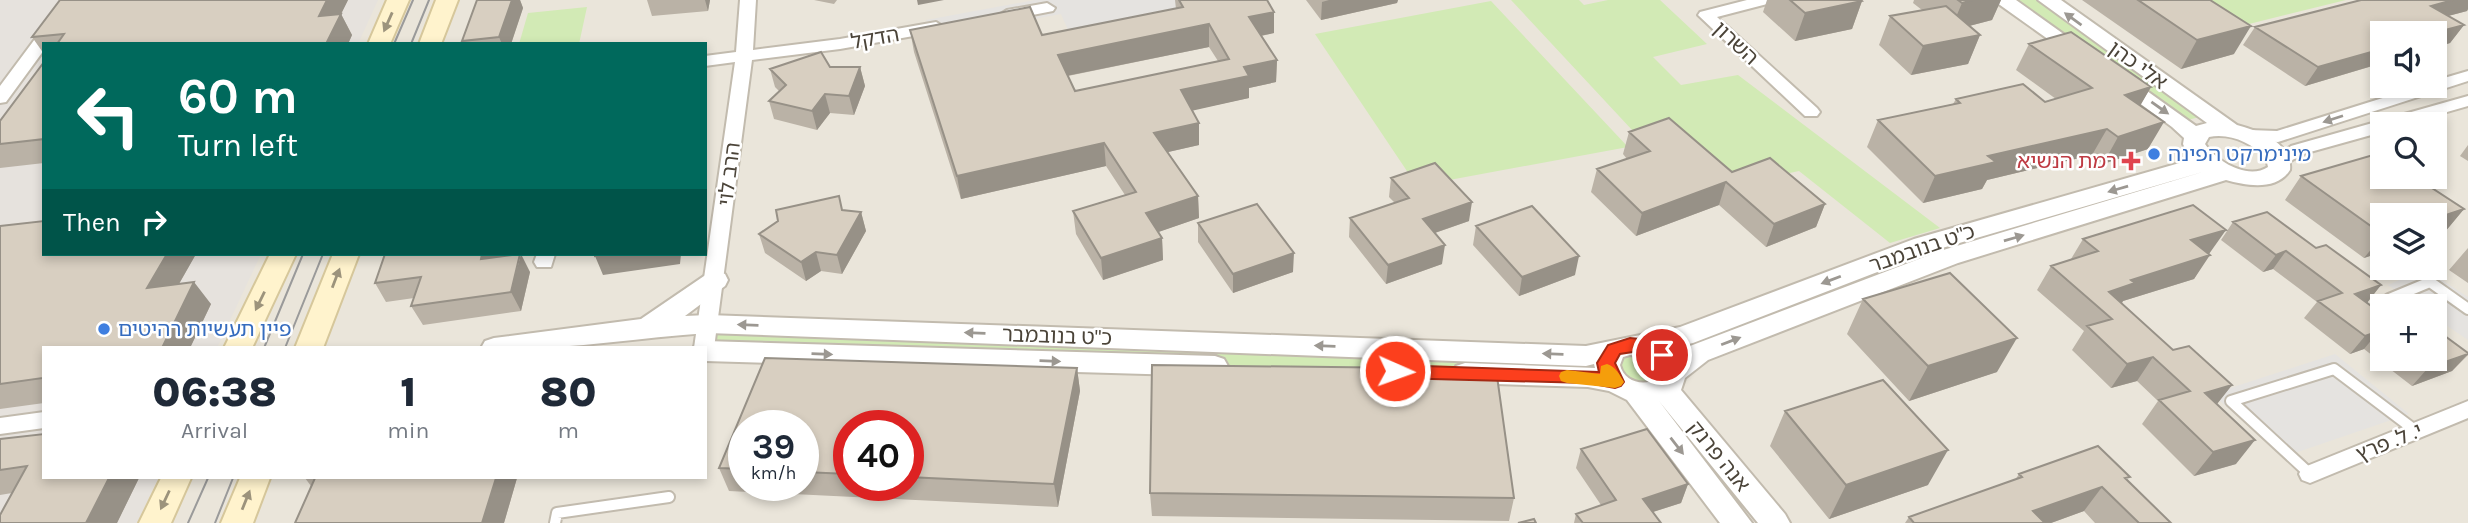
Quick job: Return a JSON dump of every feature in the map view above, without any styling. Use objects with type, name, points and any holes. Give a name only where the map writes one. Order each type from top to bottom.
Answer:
[{"type":"main road","points":[[380,42],[398,0]]},
{"type":"main road","points":[[431,42],[447,0]]},
{"type":"main road","points":[[238,346],[282,256]]},
{"type":"main road","points":[[310,346],[345,256]]},
{"type":"main road","points":[[155,523],[176,479]]},
{"type":"main road","points":[[237,523],[255,479]]},
{"type":"street","points":[[3,92],[72,0]]},
{"type":"street","name":"הרב לוי","points":[[706,341],[744,56],[748,0]]},
{"type":"street","name":"השרון","points":[[1766,0],[1706,15],[1811,112]]},
{"type":"street","name":"אלי כהן","points":[[2003,0],[2180,122],[2199,148],[2228,172]]},
{"type":"street","name":"אלי כהן","points":[[2048,0],[2239,132],[2273,150],[2280,161]]},
{"type":"street","points":[[992,18],[1047,8]]},
{"type":"street","name":"הדקל","points":[[707,61],[950,25]]},
{"type":"street","points":[[2239,132],[2278,137],[2468,76]]},
{"type":"street","points":[[2429,112],[2468,101]]},
{"type":"street","points":[[2228,172],[2253,178],[2266,177],[2279,170],[2280,161],[2297,150],[2370,129]]},
{"type":"street","name":"כ\"ט בנובמבר","points":[[706,341],[1586,356],[1684,336],[1923,245],[2198,165],[2202,131],[2239,132]]},
{"type":"street","name":"כ\"ט בנובמבר","points":[[1668,381],[1699,354],[1949,257],[2228,172]]},
{"type":"street","points":[[644,328],[674,311],[716,280]]},
{"type":"street","name":"כ\"ט בנובמבר","points":[[509,346],[644,328],[706,341],[1588,377],[1625,387]]},
{"type":"street","points":[[1630,346],[1662,355],[1671,366],[1668,381],[1647,393],[1625,387],[1608,372],[1608,356],[1630,346]]},
{"type":"street","name":"אנה פרנק","points":[[1668,381],[1775,523]]},
{"type":"street","name":"אנה פרנק","points":[[1625,387],[1737,523]]},
{"type":"street","name":"י. ל. פרץ","points":[[2310,474],[2468,410]]},
{"type":"street","points":[[0,426],[42,420]]},
{"type":"lane","points":[[2401,294],[2430,282],[2447,294]]},
{"type":"lane","points":[[2447,294],[2468,309]]},
{"type":"lane","points":[[2310,474],[2231,401],[2334,369],[2416,431]]},
{"type":"lane","points":[[555,523],[557,513],[668,498]]},
{"type":"shaded area","points":[[0,0],[2468,0],[2468,523],[0,523]]},
{"type":"shaded area","points":[[0,0],[378,0],[359,42],[42,42],[42,256],[260,256],[218,346],[42,346],[42,479],[158,479],[137,523],[0,523]]},
{"type":"shaded area","points":[[1035,0],[1238,0],[1069,32],[1061,14],[932,38],[926,20]]},
{"type":"shaded area","points":[[2400,280],[2442,280],[2468,297],[2468,340],[2447,326],[2447,294],[2401,294],[2388,285]]},
{"type":"shaded area","points":[[2335,354],[2409,414],[2283,457],[2212,394]]},
{"type":"green space","points":[[1511,0],[1579,0],[1584,5],[1608,0],[1660,0],[1707,44],[1653,57],[1681,85],[1738,75],[1940,228],[1890,243],[1799,171],[1737,184],[1646,145]]},
{"type":"green space","points":[[2003,0],[2048,0],[2207,115],[2180,122]]},
{"type":"green space","points":[[2189,0],[2346,0],[2233,28]]},
{"type":"green space","points":[[1491,1],[1628,147],[1417,186],[1315,34]]},
{"type":"green space","points":[[587,7],[579,42],[520,42],[528,13]]},
{"type":"green space","points":[[708,324],[1586,356],[1588,377],[707,351]]},
{"type":"green space","points":[[1624,354],[1653,356],[1660,382],[1636,384],[1618,369]]},
{"type":"building","points":[[60,0],[327,0],[319,16],[341,14],[327,42],[58,42],[64,34],[32,37]]},
{"type":"building","points":[[477,0],[512,0],[499,37],[462,41]]},
{"type":"building","points":[[1179,0],[1267,0],[1274,12],[1249,17],[1277,60],[1244,67],[1249,76],[1181,90],[1199,123],[1154,133],[1198,196],[1146,213],[1162,238],[1101,258],[1073,211],[1136,192],[1104,143],[957,176],[910,30],[1030,7],[1042,35],[1183,7]],"holes":[[[1209,24],[1229,59],[1075,91],[1058,55]]]},
{"type":"building","points":[[1790,0],[1861,0],[1862,1],[1805,13]]},
{"type":"building","points":[[2138,0],[2210,0],[2251,26],[2197,40]]},
{"type":"building","points":[[2361,0],[2453,0],[2431,6],[2464,25],[2447,30],[2447,21],[2370,21],[2370,52],[2318,67],[2255,27]]},
{"type":"building","points":[[1946,6],[1980,35],[1923,46],[1890,16]]},
{"type":"building","points":[[2071,32],[2151,87],[2125,95],[2164,122],[2118,137],[2107,129],[1988,156],[1996,162],[1935,176],[1878,120],[1960,103],[1956,99],[2023,84],[2045,102],[2092,88],[2029,44]]},
{"type":"building","points":[[821,52],[830,67],[860,67],[849,96],[825,94],[812,111],[769,101],[786,85],[770,69]]},
{"type":"building","points":[[42,65],[42,139],[0,144],[0,121]]},
{"type":"building","points":[[1669,118],[1732,172],[1770,158],[1825,204],[1774,224],[1726,182],[1642,213],[1597,169],[1650,151],[1629,132]]},
{"type":"building","points":[[2370,156],[2370,189],[2433,189],[2464,209],[2447,215],[2447,203],[2370,203],[2370,225],[2301,176]]},
{"type":"building","points":[[1435,163],[1472,202],[1423,219],[1445,245],[1388,265],[1350,218],[1409,198],[1391,178]]},
{"type":"building","points":[[839,196],[842,210],[861,212],[837,255],[816,252],[801,262],[759,234],[778,221],[776,210]]},
{"type":"building","points":[[1257,204],[1294,253],[1233,274],[1198,223]]},
{"type":"building","points":[[2193,205],[2226,230],[2191,240],[2210,255],[2131,280],[2135,283],[2109,292],[2173,350],[2189,346],[2232,385],[2205,393],[2255,440],[2213,452],[2159,400],[2190,391],[2153,357],[2127,364],[2087,326],[2112,319],[2051,266],[2098,251],[2083,239]]},
{"type":"building","points":[[1532,206],[1579,256],[1522,277],[1476,226]]},
{"type":"building","points":[[2267,212],[2316,248],[2326,245],[2370,277],[2370,280],[2381,285],[2355,294],[2370,305],[2370,334],[2365,336],[2318,301],[2342,293],[2286,251],[2276,255],[2233,222]]},
{"type":"building","points":[[42,221],[42,256],[166,256],[147,288],[194,282],[163,346],[42,346],[42,378],[0,384],[0,226]]},
{"type":"building","points":[[384,256],[482,256],[481,259],[520,256],[511,292],[411,306],[421,277],[375,283]]},
{"type":"building","points":[[1950,273],[2017,338],[1928,366],[1863,299]]},
{"type":"building","points":[[2447,338],[2468,353],[2447,361]]},
{"type":"building","points":[[765,358],[1077,368],[1054,484],[924,478],[924,410],[833,410],[833,473],[819,473],[819,410],[743,410]]},
{"type":"building","points":[[1152,365],[1496,369],[1514,498],[1150,493]]},
{"type":"building","points":[[1883,380],[1948,450],[1846,485],[1785,411]]},
{"type":"building","points":[[1647,429],[1688,484],[1643,499],[1661,523],[1583,523],[1576,514],[1616,500],[1581,449]]},
{"type":"building","points":[[42,434],[42,479],[108,479],[86,523],[0,523],[0,515],[27,466],[0,470],[0,439]]},
{"type":"building","points":[[728,446],[728,468],[719,468]]},
{"type":"building","points":[[2098,446],[2130,477],[2125,478],[2171,523],[2139,523],[2102,487],[2033,511],[2045,523],[1914,523],[1909,517],[2022,477],[2019,474]]},
{"type":"building","points":[[315,479],[496,479],[482,523],[295,523]]},
{"type":"building","points":[[1534,519],[1536,523],[1518,523]]},
{"type":"tram line","points":[[395,42],[413,0]]},
{"type":"tram line","points":[[412,42],[429,0]]},
{"type":"tram line","points":[[265,346],[302,256]]},
{"type":"tram line","points":[[286,346],[322,256]]},
{"type":"tram line","points":[[188,523],[208,479]]},
{"type":"tram line","points":[[215,523],[233,479]]},
{"type":"slow traffic","points":[[1567,376],[1615,382],[1607,371]]},
{"type":"place","name":"מינימרקט הפינה","points":[[2154,154]]},
{"type":"place","name":"רמת הנשיא","points":[[2131,161]]},
{"type":"place","name":"פיין תעשיות רהיטים","points":[[104,329]]},
{"type":"route","points":[[1395,371],[1588,377],[1615,382],[1606,363],[1614,349],[1641,345],[1662,355]]}]
